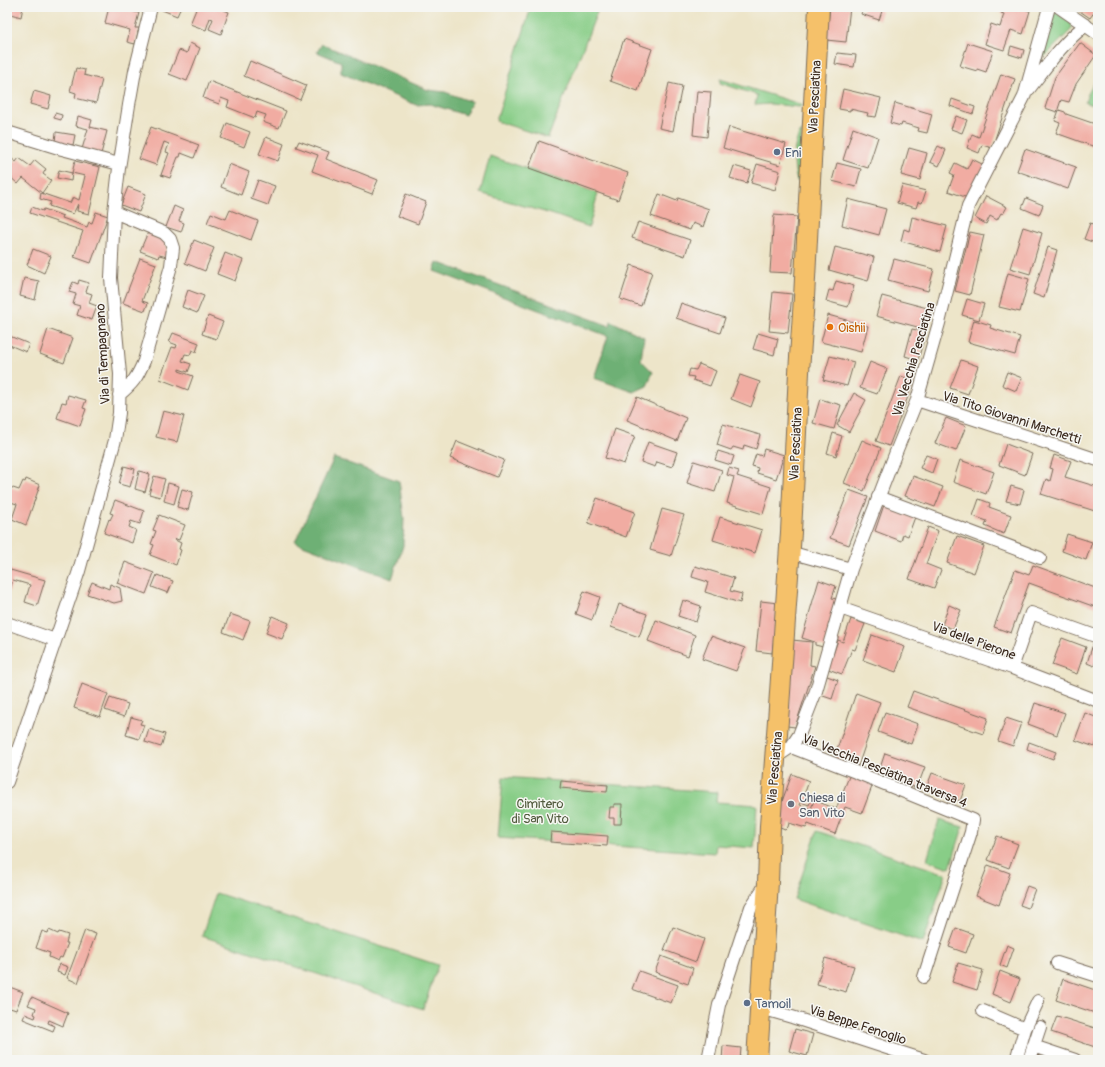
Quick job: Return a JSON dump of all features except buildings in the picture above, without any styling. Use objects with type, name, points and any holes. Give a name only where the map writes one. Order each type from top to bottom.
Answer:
[{"type":"main road","name":"Via Pesciatina","points":[[758,1060],[770,826],[783,752],[789,552],[819,7]]},
{"type":"street","name":"Via di Tempagnano","points":[[7,782],[78,571],[115,440],[119,413],[120,374],[111,278],[114,212],[119,164],[135,71],[150,7]]},
{"type":"street","name":"Via Vecchia Pesciatina","points":[[783,752],[799,735],[816,690],[851,569],[917,400],[939,323],[968,206],[1024,97],[1049,7]]},
{"type":"street","points":[[1059,7],[1098,34]]},
{"type":"street","points":[[1024,97],[1057,53],[1078,31],[1086,25]]},
{"type":"street","points":[[7,132],[62,149],[119,164]]},
{"type":"street","points":[[114,212],[164,233],[170,239],[173,248],[171,266],[144,361],[131,385],[120,395]]},
{"type":"street","name":"Via Tito Giovanni Marchetti","points":[[917,400],[1098,460]]},
{"type":"street","points":[[878,497],[1040,558]]},
{"type":"street","points":[[789,552],[851,569]]},
{"type":"street","name":"Via delle Pierone","points":[[840,608],[1012,668],[1098,701]]},
{"type":"street","points":[[1012,668],[1031,613],[1098,637]]},
{"type":"street","points":[[7,623],[55,640]]},
{"type":"street","name":"Via Vecchia Pesciatina traversa 4","points":[[783,752],[853,771],[973,820],[971,832],[924,977]]},
{"type":"street","points":[[708,1060],[719,1005],[751,907],[768,882]]},
{"type":"street","points":[[1057,962],[1098,976]]},
{"type":"street","points":[[1016,1060],[1025,1029],[1038,1001]]},
{"type":"street","name":"Via Beppe Fenoglio","points":[[760,1008],[924,1060]]},
{"type":"street","points":[[983,1011],[1025,1029]]},
{"type":"street","points":[[1029,1060],[1040,1027]]},
{"type":"street","points":[[1033,1046],[1075,1060]]},
{"type":"green space","points":[[531,7],[599,7],[548,138],[496,121]]},
{"type":"green space","points":[[1057,13],[1071,23],[1072,27],[1070,31],[1040,61],[1053,14]]},
{"type":"green space","points":[[322,44],[428,90],[445,92],[472,102],[465,115],[430,104],[416,105],[341,73],[341,62],[317,52]]},
{"type":"green space","points":[[1098,78],[1098,107],[1085,102],[1090,89]]},
{"type":"green space","points":[[720,79],[803,105],[799,107],[770,104],[755,105],[757,95],[720,83]]},
{"type":"green space","points":[[802,130],[799,180],[797,181],[794,155],[796,141]]},
{"type":"green space","points":[[490,156],[598,193],[589,227],[480,193]]},
{"type":"green space","points":[[437,262],[610,326],[611,321],[644,337],[641,360],[653,372],[647,386],[634,392],[594,378],[608,336],[434,271]]},
{"type":"green space","points":[[334,458],[399,481],[404,518],[403,546],[392,579],[295,542]]},
{"type":"green space","name":"Cimitero di San Vito","points":[[503,777],[717,792],[716,802],[757,805],[754,848],[716,845],[715,853],[498,838]]},
{"type":"green space","points":[[939,820],[963,827],[950,868],[927,860]]},
{"type":"green space","points":[[817,831],[946,874],[923,943],[794,899]]},
{"type":"green space","points":[[216,893],[438,965],[423,1009],[202,936]]},
{"type":"place","name":"Eni","points":[[777,152]]},
{"type":"place","name":"Oishii","points":[[830,327]]},
{"type":"place","name":"Chiesa di San Vito","points":[[791,804]]},
{"type":"place","name":"Tamoil","points":[[747,1003]]}]
